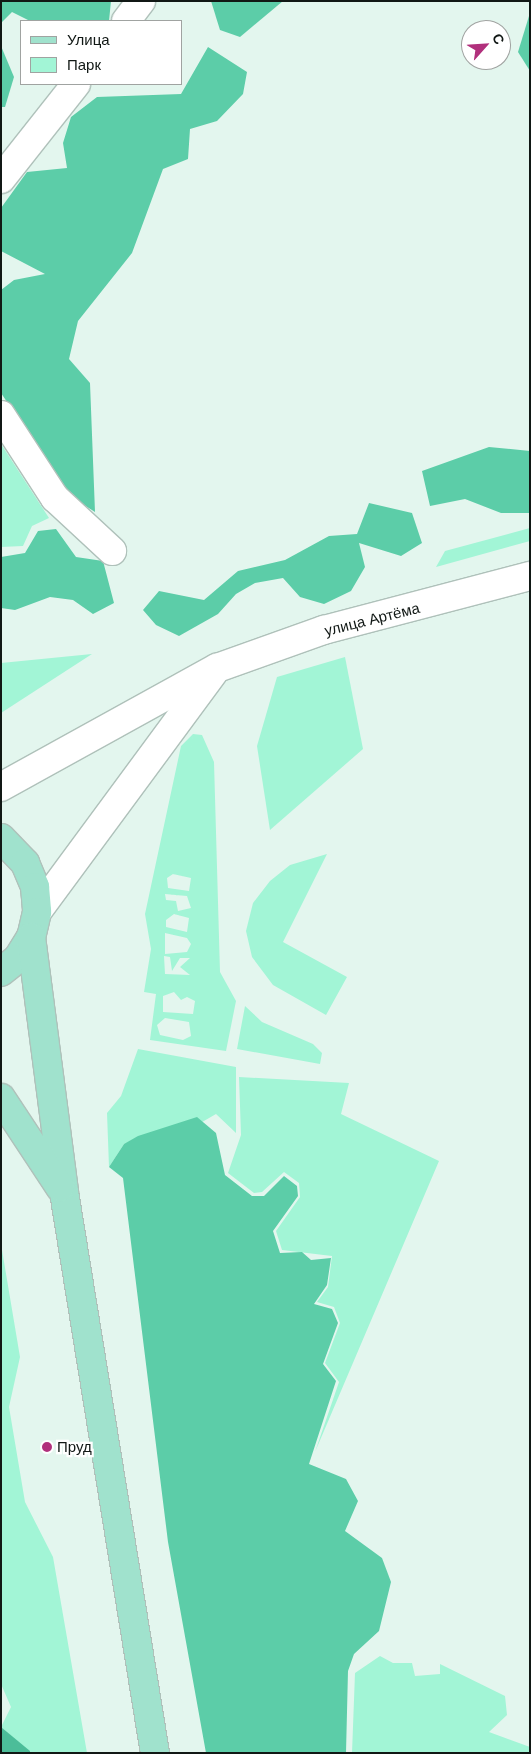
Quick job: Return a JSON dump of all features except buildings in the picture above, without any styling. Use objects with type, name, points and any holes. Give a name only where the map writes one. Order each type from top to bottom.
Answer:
[{"type":"main road","points":[[1,838],[26,863],[35,887],[34,925],[64,1192],[155,1753]]},
{"type":"main road","points":[[1,972],[17,959],[34,925]]},
{"type":"main road","points":[[1,1098],[64,1192]]},
{"type":"street","points":[[127,20],[141,1]]},
{"type":"street","points":[[1,179],[75,85]]},
{"type":"street","points":[[1,415],[55,498],[112,552]]},
{"type":"street","name":"улица Артёма","points":[[1,787],[217,668],[324,630],[530,576]]},
{"type":"street","points":[[34,925],[217,668]]},
{"type":"green space","points":[[1,444],[49,518],[32,526],[23,546],[1,547]]},
{"type":"green space","points":[[530,528],[530,541],[436,567],[445,551]]},
{"type":"green space","points":[[92,654],[1,713],[1,663]]},
{"type":"green space","points":[[345,657],[363,749],[270,830],[257,746],[277,677]]},
{"type":"green space","points":[[193,734],[202,735],[214,762],[220,972],[236,1001],[226,1051],[150,1040],[156,994],[144,992],[151,949],[145,914],[181,746]],"holes":[[[173,874],[191,878],[189,891],[168,888],[167,878]],[[165,894],[187,896],[191,908],[178,911],[176,901],[166,900]],[[174,914],[189,918],[187,932],[166,927],[166,920]],[[165,933],[187,938],[191,944],[187,952],[165,954]],[[164,956],[170,957],[172,971],[180,958],[190,958],[180,967],[190,975],[165,974]],[[174,992],[181,1000],[187,997],[195,1001],[193,1014],[163,1012],[163,996]],[[165,1018],[189,1022],[191,1036],[183,1040],[160,1035],[157,1025]]]},
{"type":"green space","points":[[327,854],[283,942],[347,977],[326,1015],[273,985],[252,957],[246,931],[253,903],[270,881],[290,865]]},
{"type":"green space","points":[[245,1006],[262,1022],[313,1044],[322,1053],[320,1064],[237,1049]]},
{"type":"green space","points":[[138,1049],[236,1067],[236,1133],[216,1114],[197,1125],[124,1144],[109,1167],[107,1113],[121,1096]]},
{"type":"green space","points":[[239,1077],[349,1083],[341,1114],[439,1161],[315,1452],[339,1382],[325,1363],[340,1323],[334,1307],[317,1302],[328,1287],[332,1256],[282,1250],[276,1231],[300,1197],[299,1183],[284,1172],[262,1192],[254,1193],[228,1173],[241,1135]]},
{"type":"green space","points":[[1,1244],[20,1357],[9,1407],[25,1502],[53,1557],[87,1753],[30,1753],[1,1727],[11,1707],[1,1684]]},
{"type":"green space","points":[[380,1656],[393,1663],[412,1663],[415,1676],[440,1674],[440,1664],[505,1696],[507,1715],[489,1732],[530,1747],[530,1753],[352,1753],[355,1673]]},
{"type":"shaded area","points":[[1,1],[111,1],[109,20],[28,20],[12,12],[1,23]]},
{"type":"shaded area","points":[[211,1],[283,1],[240,37],[220,30]]},
{"type":"shaded area","points":[[530,16],[530,71],[518,52]]},
{"type":"shaded area","points":[[1,46],[14,77],[5,107],[1,107]]},
{"type":"shaded area","points":[[208,47],[247,72],[243,94],[217,121],[190,129],[188,159],[163,169],[132,253],[78,321],[69,359],[90,383],[95,512],[70,496],[1,393],[1,290],[14,280],[45,274],[1,251],[1,208],[27,172],[67,168],[63,143],[71,117],[97,97],[181,94]]},
{"type":"shaded area","points":[[489,447],[530,451],[530,513],[501,513],[465,499],[430,506],[422,471]]},
{"type":"shaded area","points":[[369,503],[412,513],[422,543],[401,556],[359,543],[365,567],[351,591],[324,604],[300,597],[283,578],[255,583],[236,594],[218,614],[179,636],[156,625],[143,610],[159,591],[204,600],[238,571],[285,560],[329,536],[357,534]]},
{"type":"shaded area","points":[[56,529],[76,557],[103,561],[114,603],[93,614],[73,600],[50,597],[15,610],[1,608],[1,557],[25,553],[38,531]]},
{"type":"shaded area","points":[[197,1117],[216,1133],[225,1175],[252,1196],[264,1196],[284,1176],[297,1186],[298,1196],[273,1231],[280,1253],[302,1252],[311,1260],[331,1258],[327,1285],[314,1304],[332,1309],[338,1323],[323,1364],[336,1381],[309,1464],[346,1479],[358,1501],[345,1531],[382,1558],[391,1582],[379,1631],[354,1654],[348,1671],[346,1753],[206,1753],[168,1542],[123,1178],[109,1167],[124,1144],[138,1136]]},
{"type":"shaded area","points":[[1,1727],[30,1751],[30,1753],[1,1753]]},
{"type":"place","name":"Пруд","points":[[47,1447]]}]
